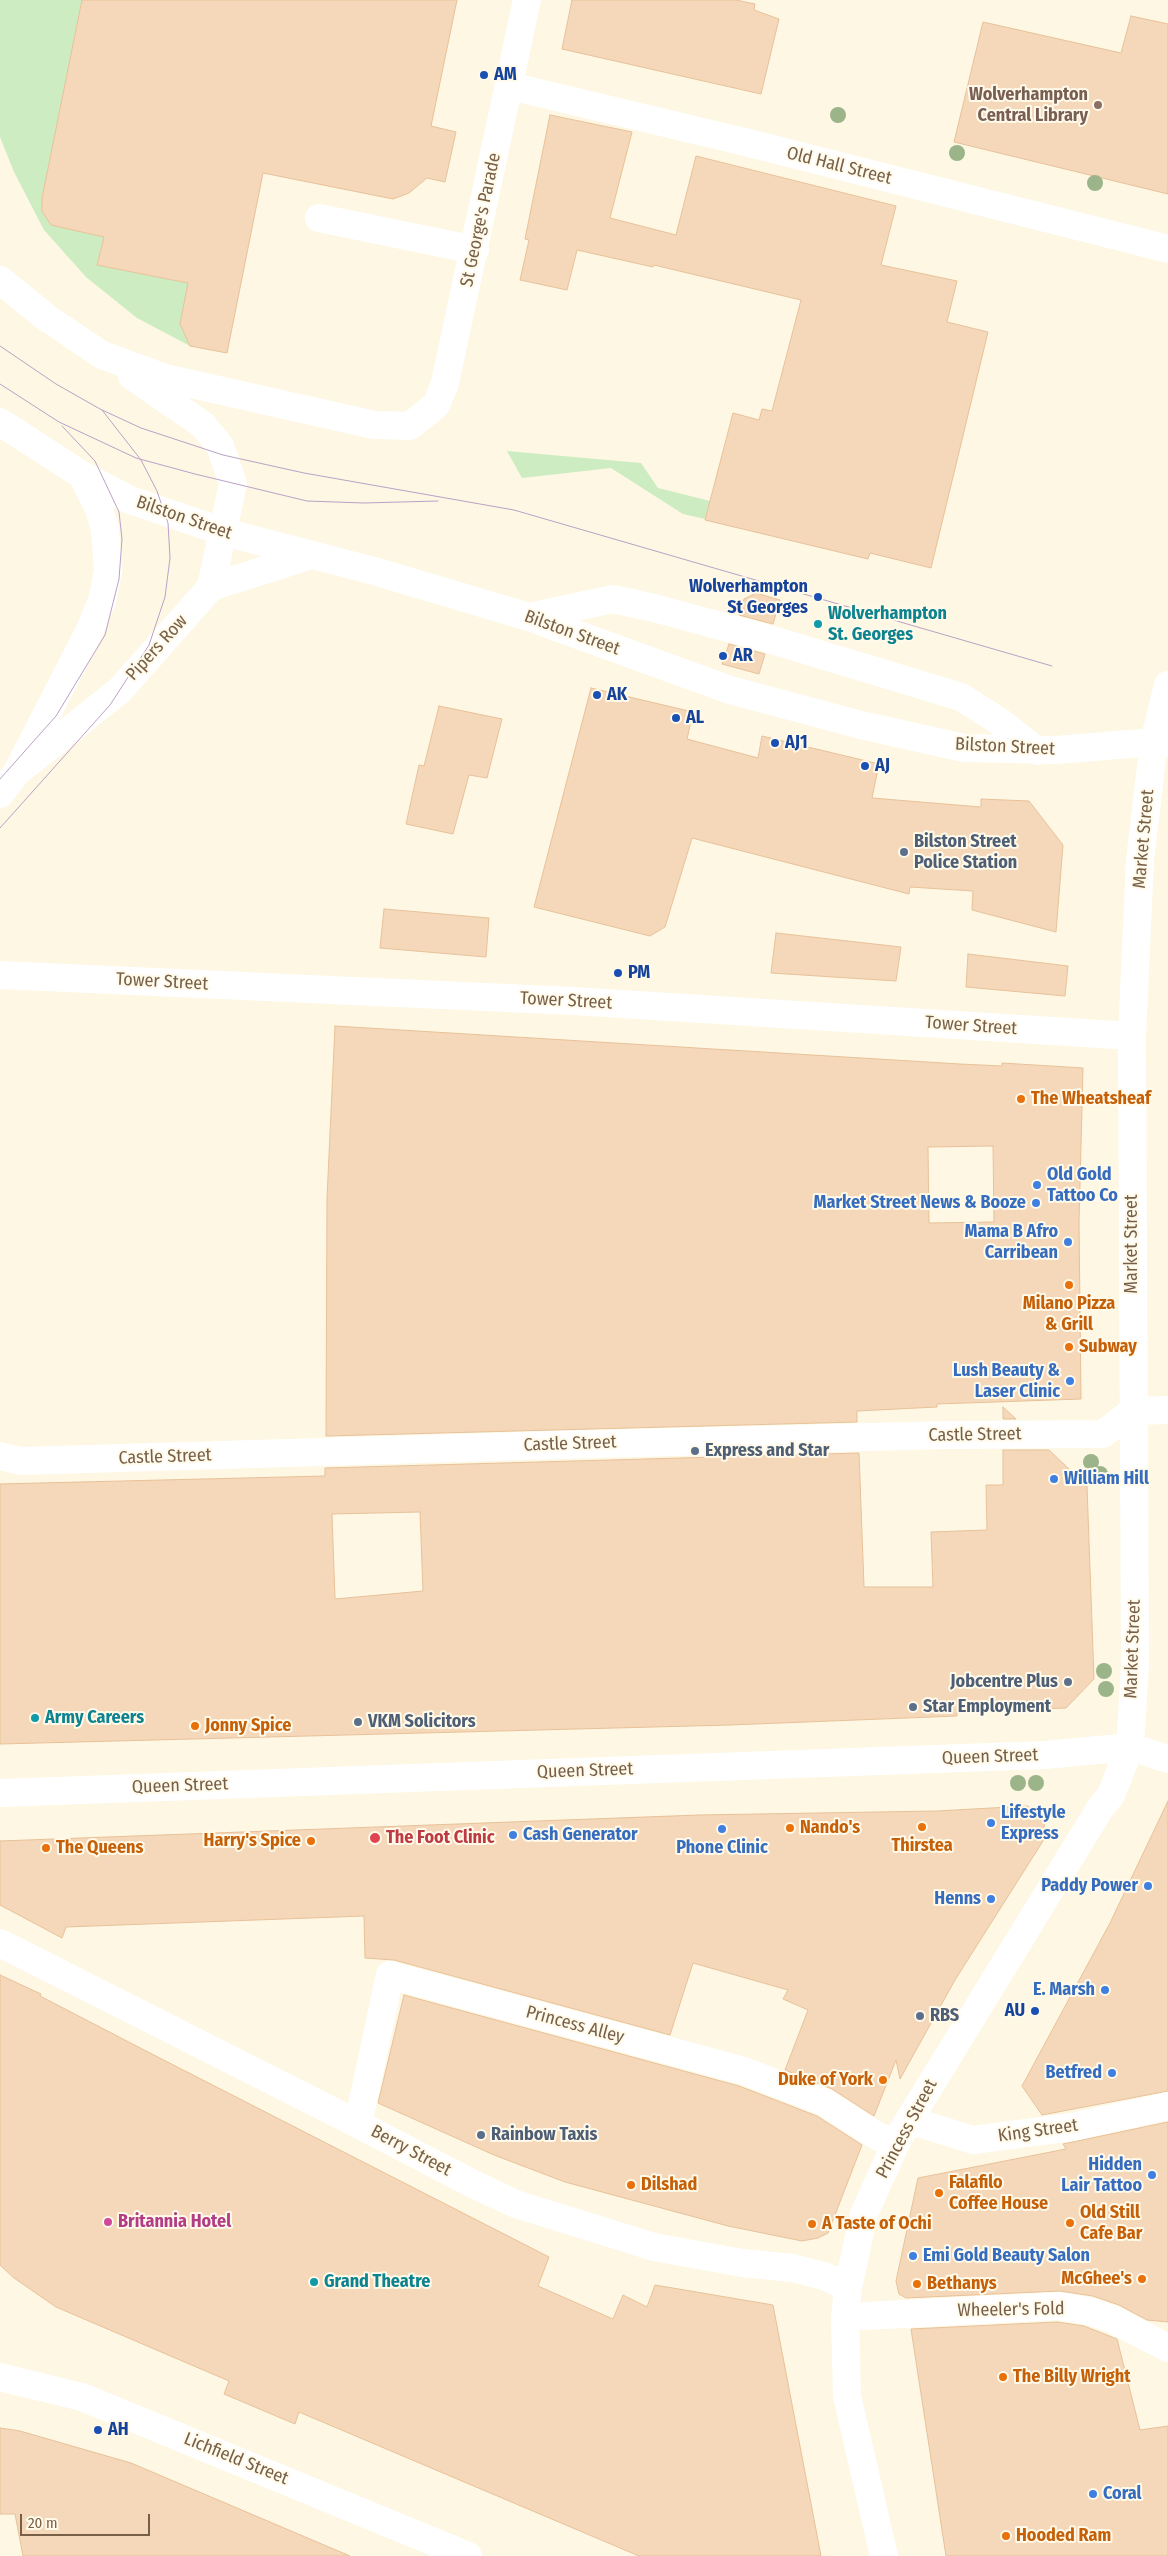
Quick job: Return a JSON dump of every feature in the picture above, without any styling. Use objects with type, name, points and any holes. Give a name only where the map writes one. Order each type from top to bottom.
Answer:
[{"type":"street","name":"St George's Parade","points":[[102,355],[165,378],[374,425],[410,426],[436,405],[445,383],[475,250],[527,0]]},
{"type":"street","name":"Old Hall Street","points":[[510,86],[749,143],[1168,249]]},
{"type":"street","points":[[319,218],[475,250]]},
{"type":"street","points":[[0,280],[46,318],[203,424],[220,446],[233,484],[211,587]]},
{"type":"street","name":"Bilston Street","points":[[0,422],[82,476],[130,500],[224,532],[374,571],[529,617],[730,690],[861,725],[964,748],[1037,751],[1161,742]]},
{"type":"street","name":"Pipers Row","points":[[0,794],[17,772],[89,632],[102,601],[108,571],[105,529],[99,509],[82,476]]},
{"type":"street","points":[[211,587],[312,555]]},
{"type":"street","name":"Pipers Row","points":[[17,772],[120,690],[211,587]]},
{"type":"street","points":[[529,617],[612,599],[654,608],[769,639],[961,697],[999,721],[1037,751]]},
{"type":"street","name":"Market Street","points":[[1130,1747],[1135,1665],[1132,1036],[1140,860],[1161,742],[1168,684]]},
{"type":"street","name":"Tower Street","points":[[0,975],[574,1001],[1132,1036]]},
{"type":"street","points":[[1133,1411],[1168,1410]]},
{"type":"street","name":"Castle Street","points":[[0,1456],[21,1461],[692,1441],[1103,1434],[1133,1411]]},
{"type":"street","name":"Queen Street","points":[[0,1793],[1045,1755],[1130,1747],[1168,1759]]},
{"type":"street","name":"Princess Street","points":[[884,2556],[847,2396],[845,2317],[848,2286],[864,2214],[902,2131],[1101,1807],[1111,1795],[1130,1747]]},
{"type":"street","name":"Berry Street","points":[[0,1943],[473,2184],[516,2204],[654,2247],[742,2263],[792,2268],[824,2276],[848,2286]]},
{"type":"street","name":"Princess Alley","points":[[358,2124],[390,1975],[744,2070],[824,2102],[877,2136],[902,2131]]},
{"type":"street","name":"King Street","points":[[902,2131],[973,2140],[1072,2127],[1168,2106]]},
{"type":"street","name":"Wheeler's Fold","points":[[845,2317],[1058,2306],[1088,2311],[1112,2319],[1168,2348]]},
{"type":"street","name":"Lichfield Street","points":[[0,2377],[82,2397],[468,2556]]},
{"type":"green space","points":[[0,0],[82,0],[42,198],[42,211],[51,225],[104,237],[97,265],[188,283],[180,324],[190,346],[137,318],[86,277],[44,230],[14,172],[0,137]]},
{"type":"green space","points":[[507,451],[641,463],[658,488],[710,501],[705,519],[683,514],[611,468],[522,478]]},
{"type":"building","points":[[82,0],[457,0],[431,126],[456,132],[445,182],[427,178],[409,193],[393,199],[263,173],[227,353],[190,346],[180,324],[188,283],[97,265],[104,237],[51,225],[42,211],[42,198]]},
{"type":"building","points":[[572,0],[736,0],[755,4],[754,10],[779,19],[761,94],[562,49]]},
{"type":"building","points":[[1131,16],[1168,24],[1168,194],[954,142],[983,22],[1121,53]]},
{"type":"building","points":[[550,115],[632,132],[610,218],[676,235],[696,156],[896,206],[881,265],[957,281],[947,322],[988,332],[931,568],[870,553],[868,559],[705,520],[733,413],[759,420],[762,409],[772,411],[801,300],[654,265],[653,267],[577,250],[567,290],[520,280],[529,240],[525,239]]},
{"type":"building","points":[[756,593],[780,600],[773,624],[739,615],[744,599]]},
{"type":"building","points":[[729,644],[765,654],[759,674],[722,664]]},
{"type":"building","name":"Bilston Street Police Station","points":[[591,688],[693,712],[687,739],[758,758],[762,736],[879,764],[872,798],[981,807],[981,799],[1029,801],[1063,845],[1056,932],[972,910],[973,891],[910,887],[909,894],[692,838],[665,927],[650,936],[534,907]]},
{"type":"building","points":[[439,706],[502,719],[487,778],[469,775],[453,834],[406,824],[419,765],[424,766]]},
{"type":"building","points":[[384,909],[489,918],[486,957],[380,948]]},
{"type":"building","points":[[776,933],[901,947],[896,981],[771,973]]},
{"type":"building","points":[[968,954],[1068,966],[1065,996],[966,987]]},
{"type":"building","points":[[335,1026],[960,1064],[1002,1066],[1002,1063],[1083,1068],[1079,1222],[1081,1399],[937,1404],[937,1407],[857,1411],[857,1422],[326,1436],[327,1198]],"holes":[[[993,1146],[994,1222],[929,1223],[928,1147]]]},
{"type":"building","points":[[1003,1407],[1016,1419],[1003,1419]]},
{"type":"building","points":[[1003,1450],[1049,1450],[1087,1486],[1094,1679],[1066,1708],[957,1712],[957,1716],[730,1725],[0,1744],[0,1484],[325,1476],[325,1468],[859,1453],[864,1587],[933,1587],[931,1532],[987,1530],[986,1485],[1003,1485]],"holes":[[[420,1512],[423,1591],[335,1599],[332,1514]]]},
{"type":"building","points":[[1168,1801],[1168,2091],[1042,2115],[1022,2086],[1110,1923]]},
{"type":"building","points":[[1027,1806],[1045,1815],[1043,1841],[955,1980],[900,2079],[896,2060],[874,2116],[832,2089],[785,2070],[808,2010],[783,1999],[788,1990],[693,1963],[670,2035],[394,1960],[365,1958],[364,1916],[66,1927],[62,1938],[0,1905],[0,1841],[699,1815],[937,1811]]},
{"type":"building","points":[[0,1975],[41,1994],[40,1996],[148,2052],[549,2257],[538,2286],[613,2319],[623,2295],[647,2307],[655,2285],[773,2305],[821,2556],[639,2556],[299,2412],[295,2424],[224,2394],[229,2381],[56,2307],[14,2278],[0,2265]]},
{"type":"building","points":[[404,1995],[739,2086],[817,2116],[862,2145],[828,2233],[818,2238],[802,2241],[728,2226],[565,2182],[494,2155],[378,2103]]},
{"type":"building","points":[[1168,2122],[1168,2322],[1147,2320],[1119,2305],[1093,2296],[1060,2291],[906,2298],[899,2294],[896,2281],[918,2178],[1066,2149],[1063,2144]]},
{"type":"building","points":[[1057,2322],[1084,2326],[1117,2339],[1140,2430],[1168,2426],[1168,2556],[946,2556],[911,2329]]},
{"type":"building","points":[[0,2428],[20,2431],[131,2463],[350,2556],[23,2556],[15,2514],[0,2514]]},
{"type":"tram line","points":[[0,346],[56,384],[100,409],[141,428],[223,455],[304,473],[514,510],[1052,666]]},
{"type":"tram line","points":[[0,384],[59,422],[136,458],[195,474],[307,501],[364,503],[438,501]]},
{"type":"tram line","points":[[0,828],[110,705],[149,645],[165,597],[170,558],[168,523],[157,491],[141,460],[102,410]]},
{"type":"tram line","points":[[0,779],[56,716],[105,635],[119,579],[122,539],[119,512],[95,461],[62,426]]},
{"type":"place","name":"AM","points":[[484,75]]},
{"type":"place","name":"Wolverhampton Central Library","points":[[1098,105]]},
{"type":"place","name":"Wolverhampton St Georges","points":[[818,597]]},
{"type":"place","name":"Wolverhampton St. Georges","points":[[818,624]]},
{"type":"place","name":"AR","points":[[723,656]]},
{"type":"place","name":"AK","points":[[597,695]]},
{"type":"place","name":"AL","points":[[676,718]]},
{"type":"place","name":"AJ1","points":[[775,743]]},
{"type":"place","name":"AJ","points":[[865,766]]},
{"type":"place","name":"Bilston Street Police Station","points":[[904,852]]},
{"type":"place","name":"PM","points":[[618,973]]},
{"type":"place","name":"The Wheatsheaf","points":[[1021,1099]]},
{"type":"place","name":"Old Gold Tattoo Co","points":[[1037,1185]]},
{"type":"place","name":"Market Street News & Booze","points":[[1036,1203]]},
{"type":"place","name":"Mama B Afro Carribean","points":[[1068,1242]]},
{"type":"place","name":"Milano Pizza & Grill","points":[[1069,1285]]},
{"type":"place","name":"Subway","points":[[1069,1347]]},
{"type":"place","name":"Lush Beauty & Laser Clinic","points":[[1070,1381]]},
{"type":"place","name":"Express and Star","points":[[695,1451]]},
{"type":"place","name":"William Hill","points":[[1054,1479]]},
{"type":"place","name":"Jobcentre Plus","points":[[1068,1682]]},
{"type":"place","name":"Star Employment","points":[[913,1707]]},
{"type":"place","name":"Army Careers","points":[[35,1718]]},
{"type":"place","name":"VKM Solicitors","points":[[358,1722]]},
{"type":"place","name":"Jonny Spice","points":[[195,1726]]},
{"type":"place","name":"Lifestyle Express","points":[[991,1823]]},
{"type":"place","name":"Thirstea","points":[[922,1827]]},
{"type":"place","name":"Nando's","points":[[790,1828]]},
{"type":"place","name":"Phone Clinic","points":[[722,1829]]},
{"type":"place","name":"Cash Generator","points":[[513,1835]]},
{"type":"place","name":"The Foot Clinic","points":[[375,1838]]},
{"type":"place","name":"Harry's Spice","points":[[311,1841]]},
{"type":"place","name":"The Queens","points":[[46,1848]]},
{"type":"place","name":"Paddy Power","points":[[1148,1886]]},
{"type":"place","name":"Henns","points":[[991,1899]]},
{"type":"place","name":"E. Marsh","points":[[1105,1990]]},
{"type":"place","name":"AU","points":[[1035,2011]]},
{"type":"place","name":"RBS","points":[[920,2016]]},
{"type":"place","name":"Betfred","points":[[1112,2073]]},
{"type":"place","name":"Duke of York","points":[[883,2080]]},
{"type":"place","name":"Rainbow Taxis","points":[[481,2135]]},
{"type":"place","name":"Hidden Lair Tattoo","points":[[1152,2175]]},
{"type":"place","name":"Dilshad","points":[[631,2185]]},
{"type":"place","name":"Falafilo Coffee House","points":[[939,2193]]},
{"type":"place","name":"Britannia Hotel","points":[[108,2222]]},
{"type":"place","name":"Old Still Cafe Bar","points":[[1070,2223]]},
{"type":"place","name":"A Taste of Ochi","points":[[812,2224]]},
{"type":"place","name":"Emi Gold Beauty Salon","points":[[913,2256]]},
{"type":"place","name":"McGhee's","points":[[1142,2279]]},
{"type":"place","name":"Grand Theatre","points":[[314,2282]]},
{"type":"place","name":"Bethanys","points":[[917,2284]]},
{"type":"place","name":"The Billy Wright","points":[[1003,2377]]},
{"type":"place","name":"AH","points":[[98,2430]]},
{"type":"place","name":"Coral","points":[[1093,2494]]},
{"type":"place","name":"Hooded Ram","points":[[1006,2536]]}]
